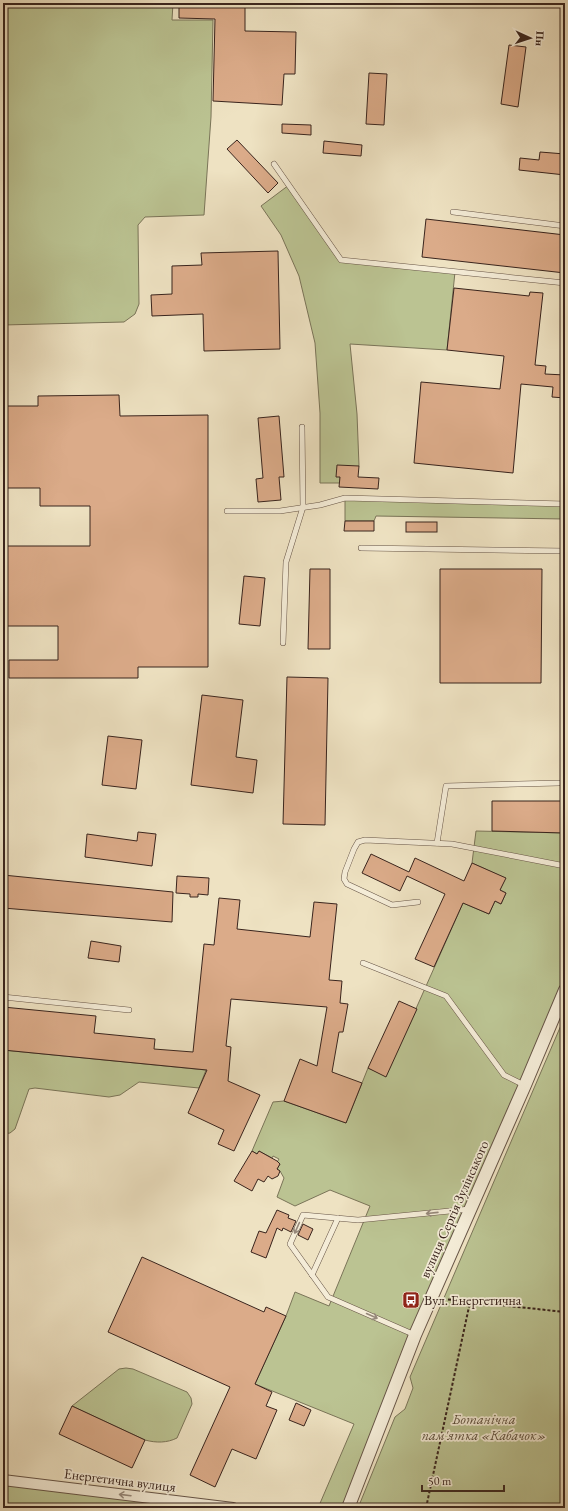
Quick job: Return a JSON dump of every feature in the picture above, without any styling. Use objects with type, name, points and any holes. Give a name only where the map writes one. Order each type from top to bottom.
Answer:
[{"type":"street","name":"вулиця Сергія Зулінського","points":[[348,1508],[373,1440],[415,1335],[565,990]]},
{"type":"street","name":"Енергетична вулиця","points":[[3,1480],[206,1506],[234,1508]]},
{"type":"lane","points":[[274,164],[341,260],[565,283]]},
{"type":"lane","points":[[453,212],[565,226]]},
{"type":"lane","points":[[283,643],[286,562],[303,507],[302,427]]},
{"type":"lane","points":[[227,511],[280,511],[345,498],[565,504]]},
{"type":"lane","points":[[361,548],[565,551]]},
{"type":"lane","points":[[437,843],[446,786],[559,783]]},
{"type":"lane","points":[[418,902],[392,905],[347,884],[344,879],[345,872],[358,842],[365,840],[452,844],[565,866]]},
{"type":"lane","points":[[363,964],[446,996],[504,1075],[525,1085]]},
{"type":"lane","points":[[3,997],[129,1010]]},
{"type":"lane","points":[[415,1335],[328,1297],[290,1244],[303,1215],[358,1220],[471,1208]]},
{"type":"lane","points":[[312,1274],[338,1218]]},
{"type":"path","points":[[432,1298],[565,1312]]},
{"type":"path","points":[[426,1508],[470,1302]]},
{"type":"green space","points":[[3,3],[173,3],[172,20],[213,20],[211,117],[204,215],[145,217],[138,225],[139,304],[135,314],[124,322],[3,325]]},
{"type":"green space","points":[[289,185],[341,260],[455,272],[447,350],[350,344],[357,414],[359,466],[340,477],[340,483],[320,483],[320,413],[315,343],[299,276],[281,235],[261,206]]},
{"type":"green space","points":[[345,498],[565,504],[565,519],[376,516],[374,521],[345,521]]},
{"type":"green space","points":[[476,831],[565,833],[565,990],[349,1505],[318,1508],[354,1424],[255,1384],[286,1316],[295,1292],[329,1306],[370,1206],[330,1190],[295,1206],[277,1197],[284,1178],[277,1169],[280,1164],[277,1162],[279,1159],[273,1156],[272,1158],[259,1151],[257,1154],[252,1151],[273,1102],[284,1101],[346,1123],[368,1068],[386,1076],[463,903],[489,914],[495,901],[501,904],[506,893],[500,890],[505,878],[472,863]]},
{"type":"green space","name":"Ботанічна пам'ятка «Кабачок»","points":[[565,1016],[565,1508],[358,1508],[395,1417],[405,1409],[413,1388],[410,1377]]},
{"type":"green space","points":[[3,1050],[206,1070],[199,1088],[139,1082],[120,1095],[109,1097],[35,1088],[29,1089],[15,1129],[10,1133],[3,1134]]},
{"type":"green space","points":[[119,1369],[133,1369],[187,1392],[191,1398],[192,1404],[177,1438],[161,1442],[145,1440],[72,1406]]},
{"type":"green space","points":[[3,1480],[233,1508],[3,1508]]},
{"type":"building","points":[[179,3],[245,3],[245,31],[296,32],[295,74],[284,74],[282,105],[213,101],[215,19],[179,18]]},
{"type":"building","points":[[509,45],[526,47],[518,107],[501,104]]},
{"type":"building","points":[[369,73],[387,74],[384,125],[366,124]]},
{"type":"building","points":[[282,124],[311,125],[311,135],[282,133]]},
{"type":"building","points":[[237,140],[278,183],[268,193],[227,149]]},
{"type":"building","points":[[324,141],[362,145],[361,156],[323,153]]},
{"type":"building","points":[[540,152],[565,154],[565,175],[519,170],[520,158],[539,160]]},
{"type":"building","points":[[426,219],[565,235],[565,273],[422,257]]},
{"type":"building","points":[[278,251],[280,349],[204,351],[203,314],[152,316],[151,295],[172,294],[172,266],[202,265],[201,253]]},
{"type":"building","points":[[454,288],[529,296],[530,292],[543,293],[535,365],[546,366],[545,374],[565,375],[565,398],[552,397],[553,387],[521,384],[513,473],[414,463],[421,382],[500,389],[504,356],[447,350]]},
{"type":"building","points":[[119,395],[120,416],[208,415],[208,667],[138,667],[138,678],[9,678],[9,660],[58,660],[58,626],[6,626],[6,546],[90,546],[90,506],[40,506],[40,488],[3,488],[3,406],[38,406],[38,396]]},
{"type":"building","points":[[279,416],[284,477],[279,477],[281,500],[258,502],[256,479],[263,478],[258,418]]},
{"type":"building","points":[[337,465],[359,466],[358,477],[379,478],[378,489],[339,487],[340,477],[336,477]]},
{"type":"building","points":[[345,521],[374,521],[374,531],[344,531]]},
{"type":"building","points":[[406,522],[437,522],[437,532],[406,532]]},
{"type":"building","points":[[310,569],[330,569],[330,649],[308,649]]},
{"type":"building","points":[[440,569],[542,569],[541,683],[440,683]]},
{"type":"building","points":[[244,576],[265,578],[260,626],[239,624]]},
{"type":"building","points":[[287,677],[328,678],[325,825],[283,824]]},
{"type":"building","points":[[202,695],[243,700],[236,757],[257,760],[253,793],[191,785]]},
{"type":"building","points":[[108,736],[142,740],[136,789],[102,785]]},
{"type":"building","points":[[492,801],[565,801],[565,833],[492,831]]},
{"type":"building","points":[[138,832],[156,834],[152,866],[85,857],[87,834],[137,841]]},
{"type":"building","points":[[371,854],[409,872],[415,858],[464,881],[472,863],[506,878],[500,890],[506,893],[501,904],[495,901],[489,914],[463,903],[434,967],[415,959],[445,894],[407,876],[400,891],[362,873]]},
{"type":"building","points":[[3,875],[173,892],[172,922],[3,908]]},
{"type":"building","points":[[177,876],[209,878],[208,895],[198,894],[198,897],[190,897],[190,894],[176,893]]},
{"type":"building","points":[[219,898],[240,900],[237,929],[310,937],[314,902],[337,904],[329,980],[342,981],[340,1003],[348,1004],[343,1032],[339,1032],[332,1072],[362,1083],[346,1123],[284,1101],[300,1059],[317,1066],[327,1007],[231,999],[226,1046],[231,1047],[228,1081],[260,1095],[234,1151],[218,1144],[224,1130],[188,1113],[207,1070],[3,1050],[3,1007],[96,1016],[94,1033],[155,1039],[154,1049],[193,1052],[204,944],[214,945]]},
{"type":"building","points":[[91,941],[121,946],[119,962],[88,958]]},
{"type":"building","points":[[399,1001],[417,1009],[386,1077],[368,1068]]},
{"type":"building","points":[[252,1151],[257,1154],[259,1151],[277,1161],[280,1164],[277,1169],[280,1171],[278,1176],[272,1179],[268,1176],[264,1182],[258,1179],[252,1191],[234,1181]]},
{"type":"building","points":[[277,1210],[289,1215],[288,1218],[296,1221],[291,1232],[283,1228],[282,1231],[277,1228],[266,1258],[251,1252],[259,1231],[266,1233]]},
{"type":"building","points":[[303,1224],[313,1229],[308,1240],[298,1235]]},
{"type":"building","points":[[142,1257],[264,1312],[266,1307],[286,1316],[255,1384],[272,1392],[266,1406],[277,1410],[256,1459],[232,1449],[215,1487],[190,1475],[230,1387],[108,1332]]},
{"type":"building","points":[[296,1403],[311,1410],[304,1426],[289,1420]]},
{"type":"building","points":[[72,1406],[145,1440],[132,1468],[59,1434]]},
{"type":"place","name":"Вул. Енергетична","points":[[411,1300]]}]
